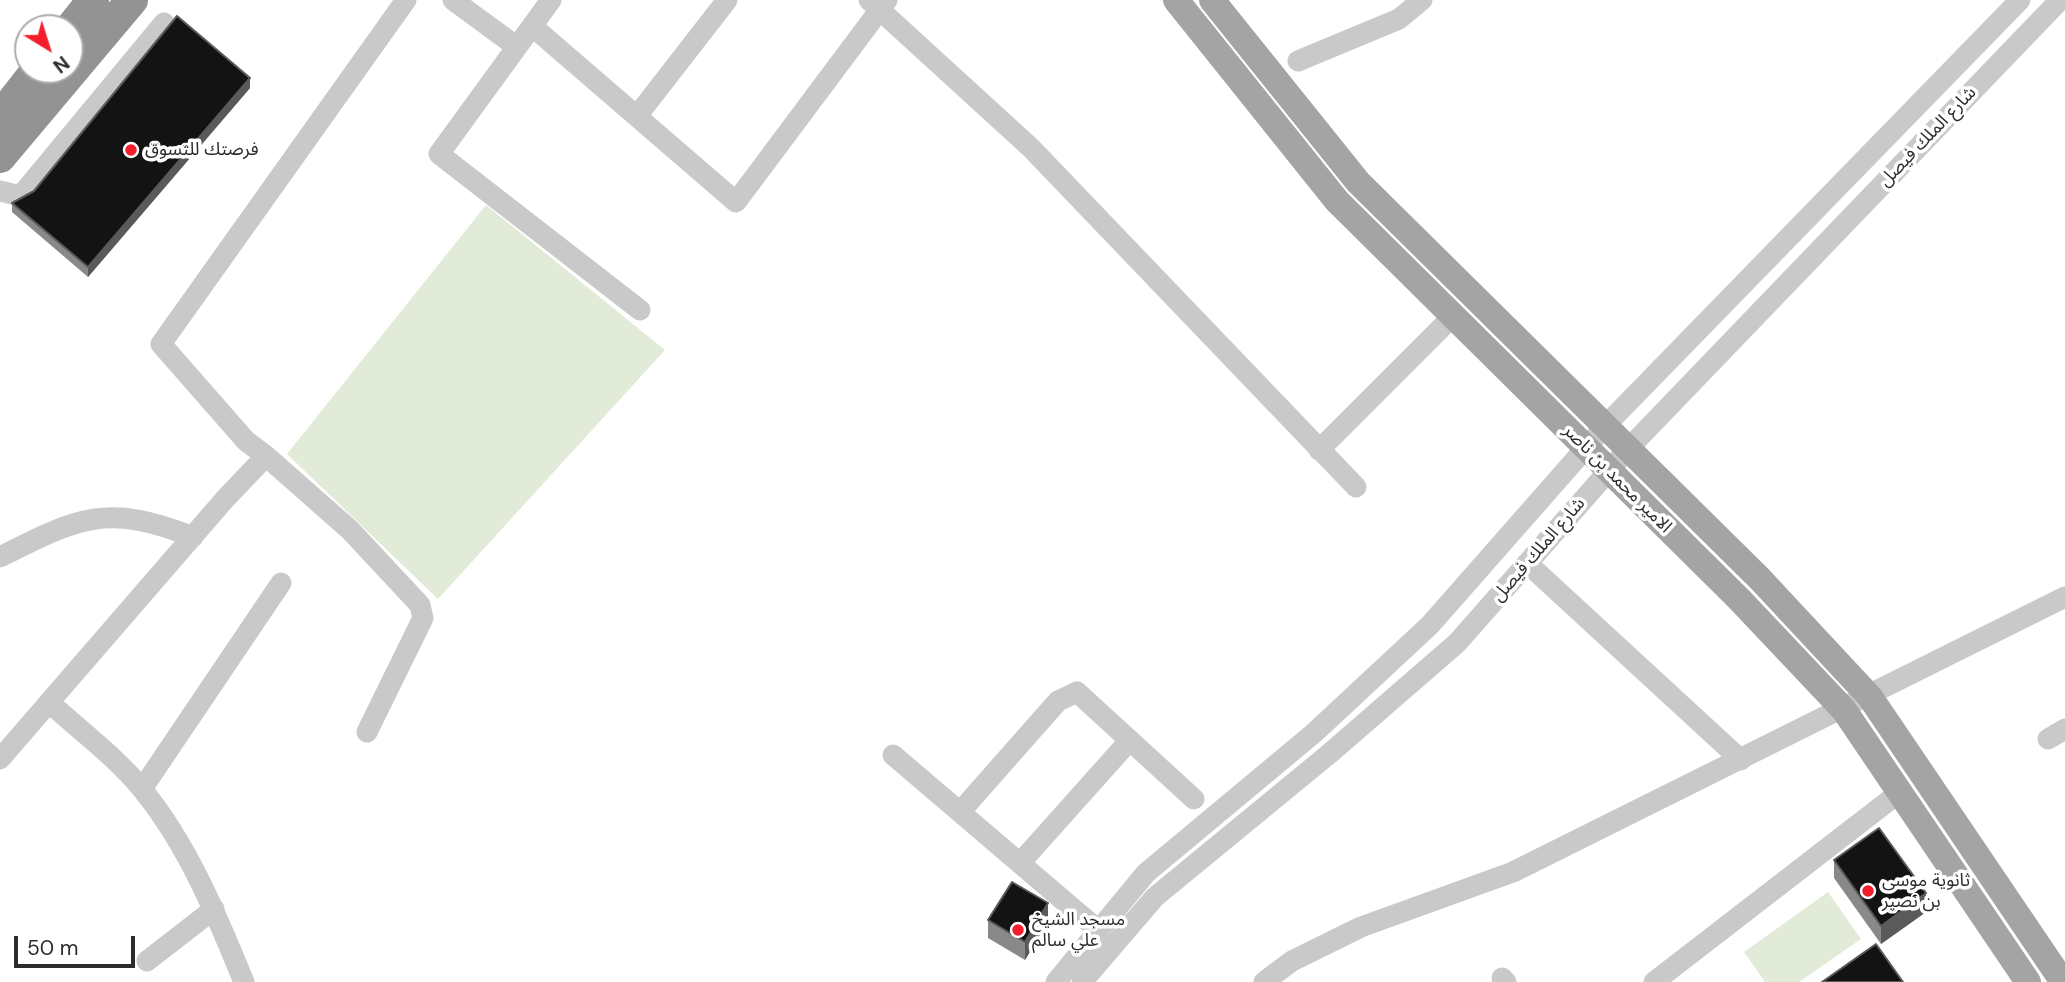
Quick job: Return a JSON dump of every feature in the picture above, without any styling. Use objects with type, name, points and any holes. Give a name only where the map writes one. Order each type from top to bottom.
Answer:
[{"type":"highway","points":[[82,14],[93,0]]},
{"type":"highway","points":[[0,157],[132,0]]},
{"type":"highway","points":[[0,117],[26,84]]},
{"type":"main road","name":"الامير محمد بن ناصر","points":[[1176,0],[1337,201],[1739,599],[1844,710],[2028,982]]},
{"type":"main road","name":"الامير محمد بن ناصر","points":[[1212,0],[1358,182],[1760,579],[1870,697],[2063,981]]},
{"type":"street","points":[[367,732],[423,618],[420,605],[350,530],[246,441],[160,344],[406,0]]},
{"type":"street","points":[[453,0],[517,47]]},
{"type":"street","points":[[551,0],[439,154],[640,310]]},
{"type":"street","points":[[636,116],[727,0]]},
{"type":"street","points":[[1298,61],[1399,19],[1422,0]]},
{"type":"street","name":"شارع الملك فيصل","points":[[1056,982],[1097,929],[1146,873],[1314,733],[1430,625],[1605,426],[2020,0]]},
{"type":"street","name":"شارع الملك فيصل","points":[[1082,982],[1155,897],[1329,754],[1457,643],[1628,449],[2060,0]]},
{"type":"street","points":[[532,26],[736,202],[879,3],[1031,148],[1356,487]]},
{"type":"street","points":[[0,191],[16,195],[24,192],[164,23]]},
{"type":"street","points":[[1319,450],[1453,316]]},
{"type":"street","points":[[0,759],[266,456]]},
{"type":"street","points":[[0,557],[71,524],[114,516],[150,520],[193,537]]},
{"type":"street","points":[[1527,563],[1741,760]]},
{"type":"street","points":[[142,789],[281,583]]},
{"type":"street","points":[[1264,982],[1293,961],[1361,927],[1513,872],[1844,710],[2065,597]]},
{"type":"street","points":[[960,812],[1058,701],[1077,692],[1194,799]]},
{"type":"street","points":[[49,702],[142,789],[171,832],[214,909],[244,982]]},
{"type":"street","points":[[1020,863],[1130,740]]},
{"type":"street","points":[[892,755],[1097,929]]},
{"type":"street","points":[[1669,978],[1899,792]]},
{"type":"street","points":[[147,961],[214,909]]},
{"type":"green space","points":[[486,205],[665,350],[438,599],[287,454]]},
{"type":"green space","points":[[1828,892],[1861,939],[1799,982],[1765,982],[1744,952]]},
{"type":"building","name":"فرصتك للتسوق","points":[[177,16],[250,78],[88,267],[12,203],[34,191]]},
{"type":"building","points":[[1879,828],[1926,893],[1881,926],[1834,860]]},
{"type":"building","points":[[1012,882],[1048,903],[1025,942],[988,920]]},
{"type":"building","points":[[1876,944],[1903,982],[1822,982]]},
{"type":"place","name":"فرصتك للتسوق","points":[[131,150]]},
{"type":"place","name":"ثانوية موسى بن نصير","points":[[1868,891]]},
{"type":"place","name":"مسجد الشيخ علي سالم","points":[[1018,930]]}]
